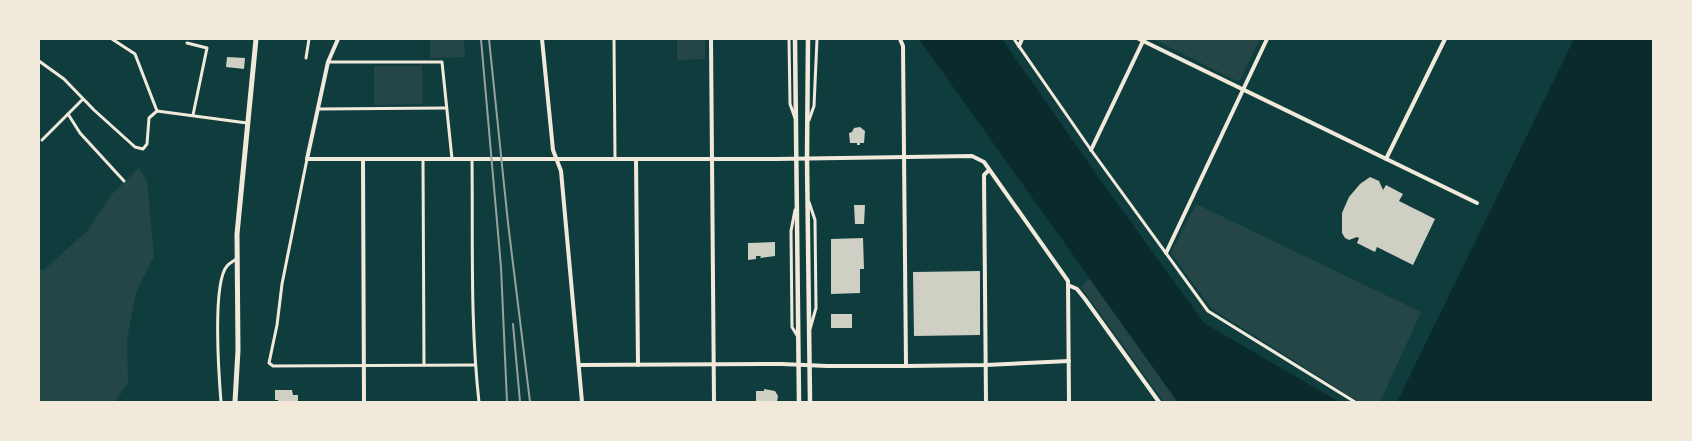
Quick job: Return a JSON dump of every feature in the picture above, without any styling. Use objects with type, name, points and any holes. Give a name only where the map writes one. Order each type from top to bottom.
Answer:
[{"type":"main road","points":[[234,402],[238,350],[239,211],[256,39]]},
{"type":"main road","points":[[796,39],[799,402]]},
{"type":"main road","points":[[808,39],[811,401]]},
{"type":"street","points":[[112,39],[135,54],[157,111]]},
{"type":"street","points":[[306,58],[309,39]]},
{"type":"street","points":[[338,39],[328,62],[307,159],[282,284],[277,325],[269,363],[273,366],[475,365]]},
{"type":"street","points":[[542,39],[553,150],[561,171],[582,402]]},
{"type":"street","points":[[614,39],[615,158]]},
{"type":"street","points":[[711,39],[714,402]]},
{"type":"street","points":[[790,39],[790,104],[796,124]]},
{"type":"street","points":[[808,122],[814,106],[817,39]]},
{"type":"street","points":[[900,39],[903,46],[906,366]]},
{"type":"street","points":[[1014,39],[1208,311],[1355,402]]},
{"type":"street","points":[[1019,46],[1022,39]]},
{"type":"street","points":[[1092,150],[1142,39],[1243,90],[1477,202]]},
{"type":"street","points":[[1166,252],[1267,39]]},
{"type":"street","points":[[1386,159],[1445,39]]},
{"type":"street","points":[[187,43],[207,48],[194,115]]},
{"type":"street","points":[[39,61],[64,79],[130,143],[139,148],[143,149],[147,144],[148,118],[157,111],[248,123]]},
{"type":"street","points":[[328,62],[442,62],[452,160]]},
{"type":"street","points":[[42,140],[83,98]]},
{"type":"street","points":[[318,109],[446,108]]},
{"type":"street","points":[[68,114],[80,133],[124,180]]},
{"type":"street","points":[[307,159],[797,159],[972,156],[984,162],[1066,278],[1068,285],[1069,402]]},
{"type":"street","points":[[364,159],[364,402]]},
{"type":"street","points":[[423,159],[424,365]]},
{"type":"street","points":[[636,159],[638,365]]},
{"type":"street","points":[[472,160],[473,319],[479,402]]},
{"type":"street","points":[[986,402],[984,175],[989,170]]},
{"type":"street","points":[[221,402],[218,323],[220,289],[226,267],[238,258]]},
{"type":"street","points":[[1068,285],[1077,289],[1085,299],[1159,402]]},
{"type":"street","points":[[578,365],[906,366],[1069,361]]},
{"type":"shaded area","points":[[430,39],[464,39],[465,57],[430,58]]},
{"type":"shaded area","points":[[677,39],[705,39],[705,59],[677,60]]},
{"type":"shaded area","points":[[919,39],[1002,39],[1099,178],[1204,323],[1339,402],[1178,402]]},
{"type":"shaded area","points":[[1153,39],[1260,39],[1240,80],[1237,81]]},
{"type":"shaded area","points":[[1574,39],[1653,39],[1653,402],[1397,402]]},
{"type":"shaded area","points":[[374,66],[422,66],[423,104],[374,105]]},
{"type":"shaded area","points":[[139,168],[147,181],[154,256],[136,292],[127,339],[128,383],[115,402],[39,402],[39,268],[43,271],[88,230],[113,193]]},
{"type":"shaded area","points":[[1196,204],[1421,312],[1380,402],[1359,402],[1211,308],[1171,253]]},
{"type":"shaded area","points":[[1087,280],[1090,280],[1177,402],[1164,402],[1081,287]]},
{"type":"building","points":[[227,57],[245,58],[244,69],[226,67]]},
{"type":"building","points":[[860,127],[865,131],[864,143],[857,145],[857,143],[850,143],[849,133],[854,128]]},
{"type":"building","points":[[1370,177],[1379,181],[1383,190],[1386,185],[1403,194],[1399,201],[1435,219],[1413,265],[1377,247],[1375,252],[1357,243],[1359,238],[1349,240],[1342,233],[1342,213],[1349,197],[1360,184]]},
{"type":"building","points":[[854,205],[865,205],[864,224],[855,224]]},
{"type":"building","points":[[863,238],[864,269],[860,269],[860,293],[831,294],[831,239]]},
{"type":"building","points":[[775,242],[775,256],[760,258],[761,256],[756,256],[756,259],[748,260],[748,243]]},
{"type":"building","points":[[980,271],[980,335],[914,336],[913,272]]},
{"type":"building","points":[[831,314],[852,314],[852,328],[831,328]]},
{"type":"building","points":[[764,389],[775,391],[778,396],[777,402],[756,402],[756,391],[764,391]]},
{"type":"building","points":[[275,390],[292,390],[293,395],[298,395],[298,402],[278,402],[278,400],[275,400]]},
{"type":"railway","points":[[481,39],[501,267],[507,402]]},
{"type":"railway","points":[[489,39],[508,223],[530,402]]},
{"type":"railway","points":[[513,324],[520,402]]}]
